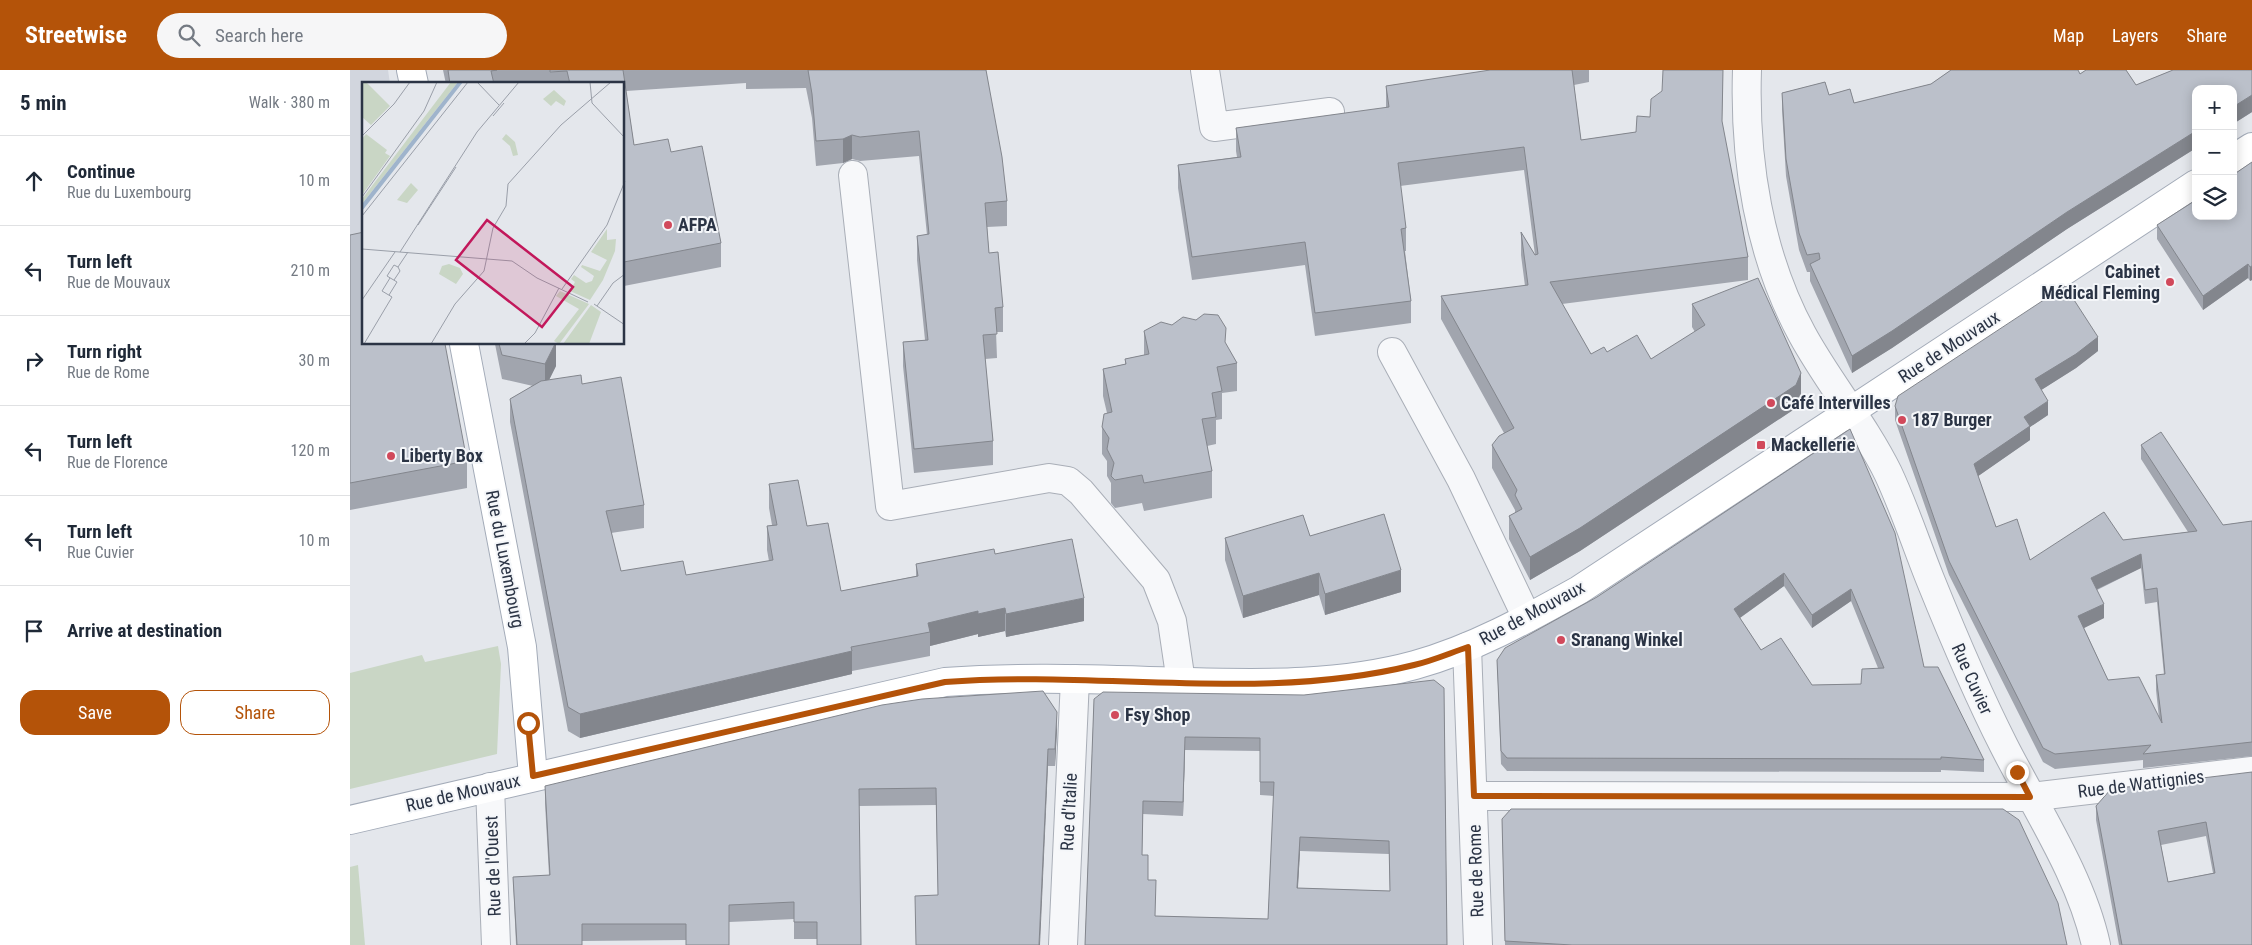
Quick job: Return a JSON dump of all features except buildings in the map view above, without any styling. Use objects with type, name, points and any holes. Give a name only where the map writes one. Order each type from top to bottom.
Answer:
[{"type":"main road","points":[[2237,157],[2252,147]]},
{"type":"main road","name":"Rue de Mouvaux","points":[[350,820],[937,683],[976,679],[1277,682],[1337,679],[1414,665],[1468,647],[1580,590],[2192,187]]},
{"type":"main road","name":"Rue du Luxembourg","points":[[464,345],[522,647],[533,776]]},
{"type":"street","points":[[1205,70],[1214,127],[1330,112]]},
{"type":"street","name":"Rue Cuvier","points":[[1747,70],[1751,169],[1758,213],[1783,293],[1802,333],[1889,475],[1978,693],[2078,889],[2091,923],[2096,945]]},
{"type":"street","points":[[853,175],[890,506],[1049,478],[1068,481],[1082,492],[1156,580],[1170,612],[1181,682]]},
{"type":"street","points":[[1392,352],[1461,479],[1527,618]]},
{"type":"street","name":"Rue de Rome","points":[[1468,647],[1478,945]]},
{"type":"street","name":"Rue d'Italie","points":[[1063,945],[1075,679]]},
{"type":"street","name":"Rue de Wattignies","points":[[1474,796],[2030,797],[2252,771]]},
{"type":"street","name":"Rue de l'Ouest","points":[[490,787],[496,945]]},
{"type":"shaded area","points":[[350,70],[388,70],[390,82],[362,82],[362,244],[350,248]]},
{"type":"green space","points":[[498,646],[501,664],[497,754],[350,789],[350,673],[422,655],[425,662]]},
{"type":"green space","points":[[358,865],[365,945],[350,945],[350,867]]},
{"type":"place","name":"AFPA","points":[[668,225]]},
{"type":"place","name":"Cabinet Médical Fleming","points":[[2170,282]]},
{"type":"place","name":"Café Intervilles","points":[[1771,403]]},
{"type":"place","name":"187 Burger","points":[[1902,420]]},
{"type":"place","name":"Mackellerie","points":[[1761,445]]},
{"type":"place","name":"Liberty Box","points":[[391,456]]},
{"type":"place","name":"Sranang Winkel","points":[[1561,640]]},
{"type":"place","name":"Fsy Shop","points":[[1115,715]]},
{"type":"route","points":[[528,723],[533,776],[945,682],[976,679],[1075,679],[1230,683],[1295,682],[1337,679],[1375,673],[1414,665],[1468,647],[1474,796],[2030,797],[2017,772]]}]
